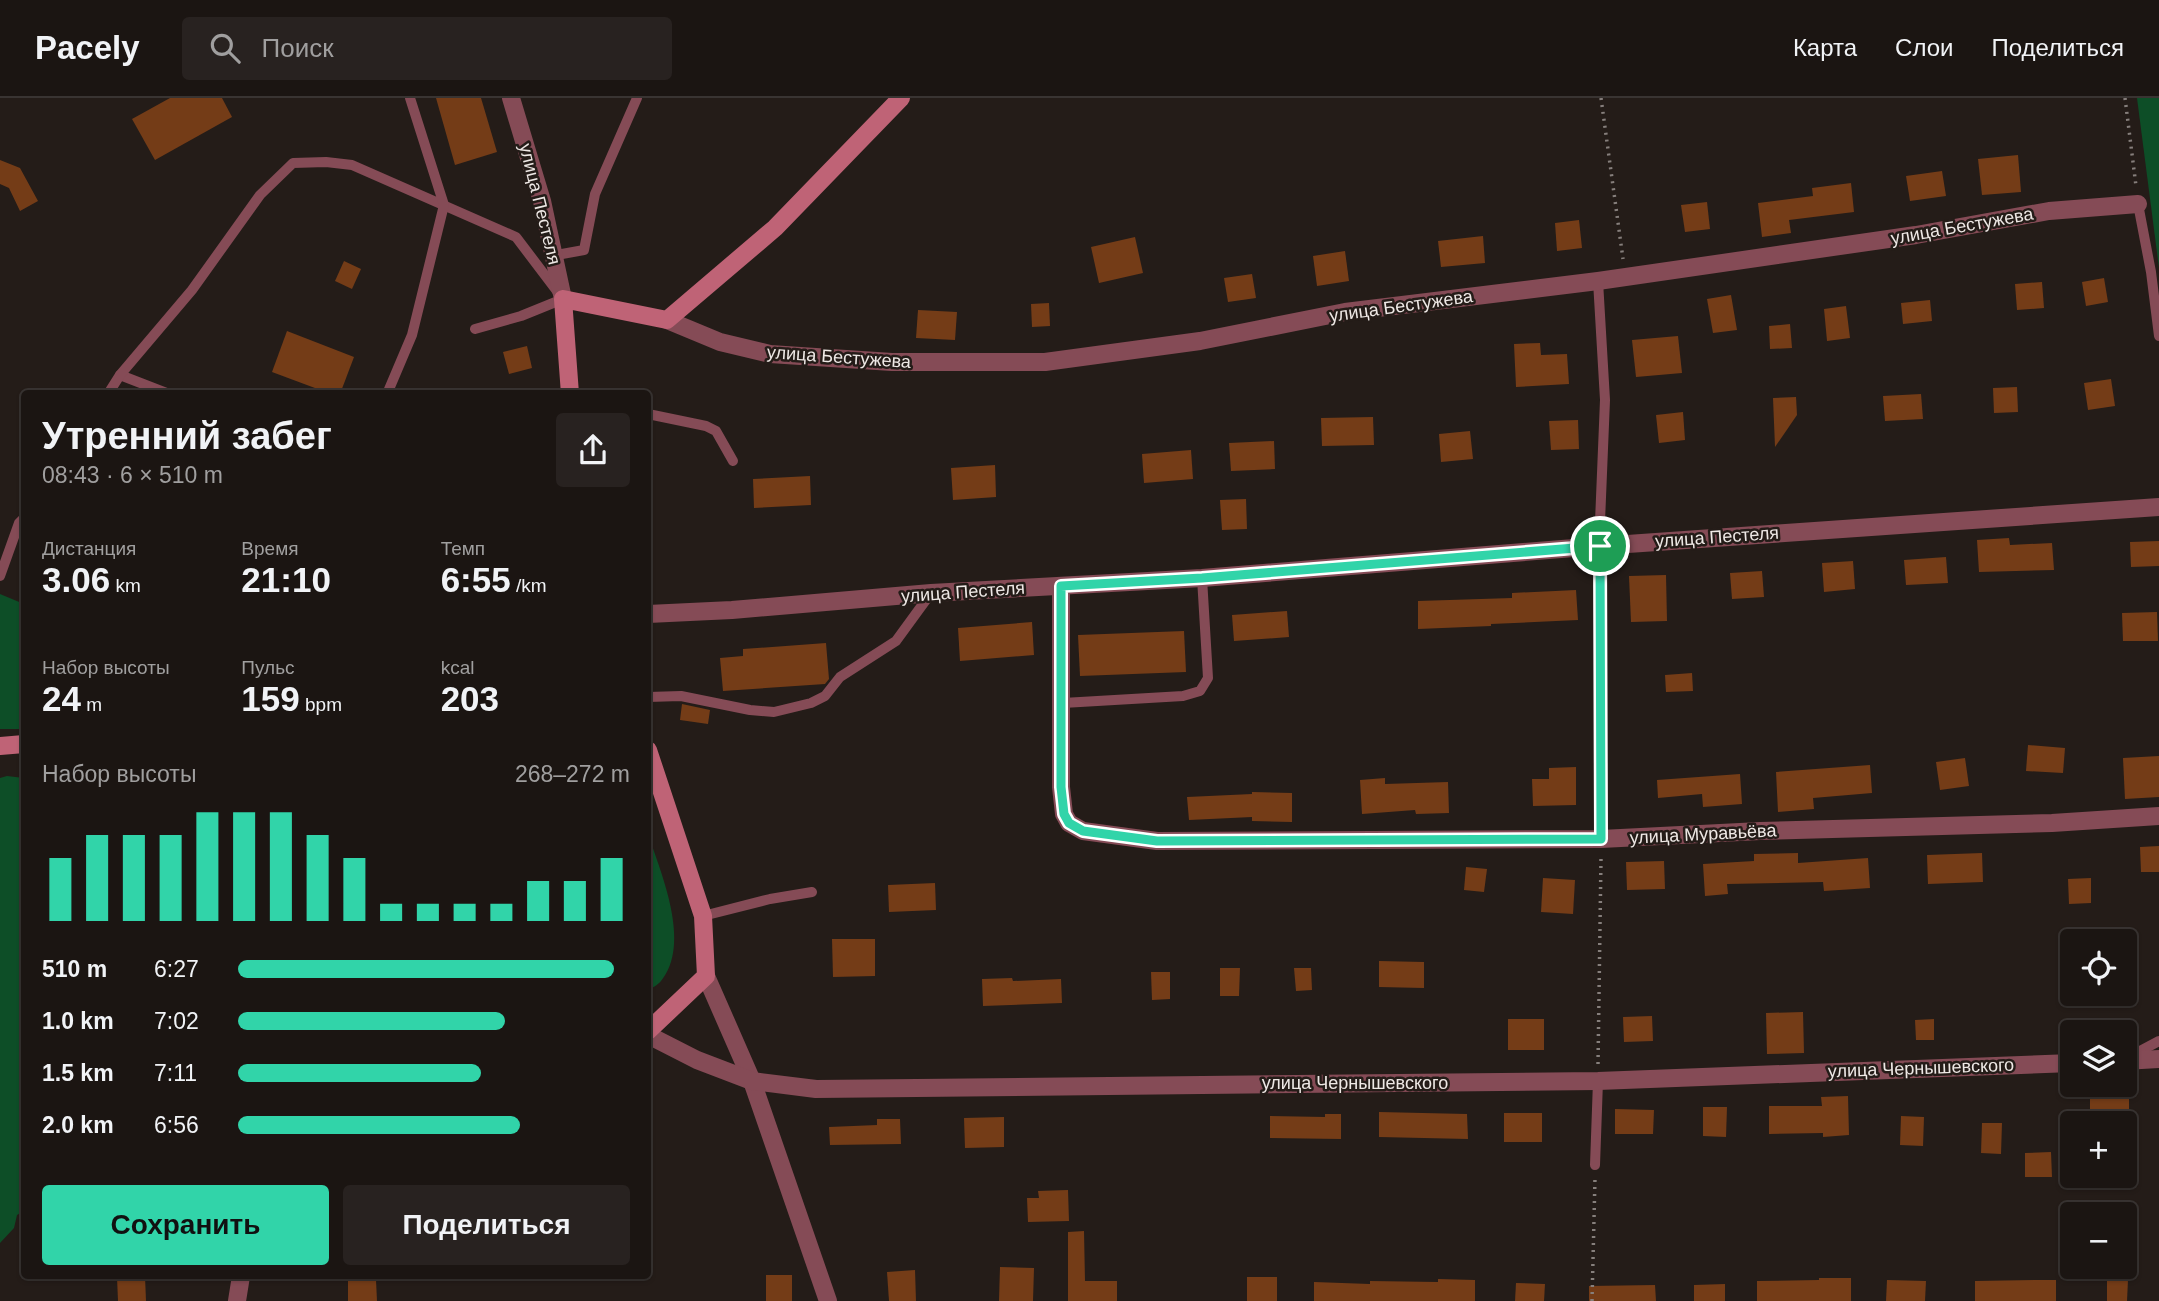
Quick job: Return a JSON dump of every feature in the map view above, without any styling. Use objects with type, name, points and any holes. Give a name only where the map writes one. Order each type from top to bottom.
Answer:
[{"type":"main road","points":[[563,299],[667,320],[775,228],[901,98]]},
{"type":"main road","name":"улица Пестеля","points":[[563,299],[570,390]]},
{"type":"main road","points":[[0,746],[21,744]]},
{"type":"main road","points":[[651,759],[703,916],[706,976],[651,1030]]},
{"type":"street","name":"улица Пестеля","points":[[511,98],[542,201],[563,299]]},
{"type":"street","name":"улица Бестужева","points":[[667,320],[720,342],[770,354],[892,362],[1045,362],[1200,341],[1345,312],[1598,281],[1916,236],[2049,211],[2138,204]]},
{"type":"street","name":"улица Пестеля","points":[[651,614],[732,610],[931,593],[1202,578],[1600,546],[2159,507]]},
{"type":"street","name":"улица Муравьёва","points":[[1061,586],[1061,787],[1064,814],[1069,823],[1083,831],[1157,841],[1601,839],[1760,831],[2052,823],[2159,816]]},
{"type":"street","points":[[706,976],[752,1081],[828,1301]]},
{"type":"street","name":"улица Чернышевского","points":[[651,1035],[697,1060],[752,1081],[816,1089],[1598,1081],[2060,1063]]},
{"type":"street","points":[[2137,1060],[2159,1059]]},
{"type":"street","points":[[237,1301],[241,1279]]},
{"type":"lane","points":[[389,390],[412,335],[444,205],[410,98]]},
{"type":"lane","points":[[554,259],[562,254],[584,250],[595,194],[638,98]]},
{"type":"lane","points":[[111,390],[192,289],[260,195],[293,163],[326,162],[352,165],[516,237],[563,299],[521,316],[475,329]]},
{"type":"lane","points":[[2138,204],[2159,335]]},
{"type":"lane","points":[[1598,281],[1605,400],[1600,546],[1601,839]]},
{"type":"lane","points":[[120,375],[159,390]]},
{"type":"lane","points":[[651,415],[706,426],[716,431],[733,461]]},
{"type":"lane","points":[[0,576],[21,521]]},
{"type":"lane","points":[[1063,702],[1183,696],[1200,691],[1208,678],[1202,578]]},
{"type":"lane","points":[[651,697],[681,696],[774,712],[811,703],[825,696],[840,677],[896,642],[931,593]]},
{"type":"lane","points":[[703,916],[770,899],[812,892]]},
{"type":"lane","points":[[2137,1053],[2159,1041]]},
{"type":"lane","points":[[1595,1165],[1598,1081]]},
{"type":"path","points":[[1601,98],[1626,276]]},
{"type":"path","points":[[2125,98],[2138,204]]},
{"type":"path","points":[[1598,1081],[1601,839]]},
{"type":"path","points":[[1592,1301],[1595,1165]]},
{"type":"green space","points":[[2137,98],[2159,98],[2159,268]]},
{"type":"green space","points":[[0,594],[21,603],[21,729],[0,729]]},
{"type":"green space","points":[[0,778],[21,778],[21,1213],[17,1215],[14,1228],[0,1243]]},
{"type":"green space","points":[[651,843],[666,888],[674,929],[670,966],[661,981],[651,989]]},
{"type":"building","points":[[170,98],[222,98],[232,117],[155,160],[132,119]]},
{"type":"building","points":[[436,98],[481,98],[497,152],[455,165]]},
{"type":"building","points":[[2018,155],[2021,192],[1982,195],[1978,159]]},
{"type":"building","points":[[0,160],[20,168],[38,201],[20,211],[9,188],[0,184]]},
{"type":"building","points":[[1942,171],[1946,196],[1910,201],[1906,176]]},
{"type":"building","points":[[1851,183],[1854,212],[1789,220],[1791,233],[1762,237],[1758,203],[1813,196],[1812,188]]},
{"type":"building","points":[[1707,202],[1710,229],[1685,232],[1681,205]]},
{"type":"building","points":[[1579,220],[1582,248],[1557,251],[1555,223]]},
{"type":"building","points":[[1483,236],[1485,263],[1441,267],[1438,241]]},
{"type":"building","points":[[1135,237],[1143,273],[1099,283],[1091,247]]},
{"type":"building","points":[[1345,251],[1349,281],[1317,286],[1313,256]]},
{"type":"building","points":[[344,261],[361,269],[352,289],[335,281]]},
{"type":"building","points":[[1252,274],[1256,298],[1228,302],[1224,278]]},
{"type":"building","points":[[2104,278],[2108,302],[2086,306],[2082,282]]},
{"type":"building","points":[[2042,282],[2044,308],[2017,310],[2015,284]]},
{"type":"building","points":[[1731,295],[1737,330],[1713,333],[1707,299]]},
{"type":"building","points":[[1930,300],[1932,321],[1903,324],[1901,303]]},
{"type":"building","points":[[1049,303],[1050,326],[1032,327],[1031,304]]},
{"type":"building","points":[[1846,306],[1850,338],[1827,341],[1824,309]]},
{"type":"building","points":[[918,310],[957,312],[955,340],[916,338]]},
{"type":"building","points":[[1790,324],[1792,348],[1770,349],[1769,326]]},
{"type":"building","points":[[287,331],[354,357],[342,390],[320,390],[272,372]]},
{"type":"building","points":[[1678,336],[1682,373],[1636,377],[1632,340]]},
{"type":"building","points":[[1540,343],[1541,355],[1567,354],[1569,384],[1516,387],[1514,344]]},
{"type":"building","points":[[527,346],[532,368],[509,374],[503,352]]},
{"type":"building","points":[[2111,379],[2115,406],[2088,410],[2084,383]]},
{"type":"building","points":[[2017,387],[2018,412],[1994,413],[1993,388]]},
{"type":"building","points":[[1921,394],[1923,419],[1885,421],[1883,396]]},
{"type":"building","points":[[1796,397],[1797,415],[1775,447],[1773,398]]},
{"type":"building","points":[[1683,412],[1685,440],[1659,443],[1656,415]]},
{"type":"building","points":[[1373,417],[1374,445],[1322,446],[1321,418]]},
{"type":"building","points":[[1578,420],[1579,449],[1551,450],[1549,421]]},
{"type":"building","points":[[1470,431],[1473,459],[1441,462],[1439,434]]},
{"type":"building","points":[[1274,441],[1275,469],[1231,471],[1229,443]]},
{"type":"building","points":[[1191,450],[1193,479],[1144,483],[1142,454]]},
{"type":"building","points":[[995,465],[996,497],[953,500],[951,468]]},
{"type":"building","points":[[810,476],[811,505],[754,508],[753,479]]},
{"type":"building","points":[[1246,499],[1247,529],[1222,530],[1220,500]]},
{"type":"building","points":[[2009,538],[2010,545],[2052,543],[2054,570],[1979,572],[1977,540]]},
{"type":"building","points":[[2159,541],[2159,566],[2131,567],[2130,542]]},
{"type":"building","points":[[1946,557],[1948,583],[1906,585],[1904,560]]},
{"type":"building","points":[[1853,561],[1855,589],[1824,592],[1822,563]]},
{"type":"building","points":[[1762,571],[1764,597],[1732,599],[1730,573]]},
{"type":"building","points":[[1666,575],[1667,621],[1631,622],[1629,576]]},
{"type":"building","points":[[1576,590],[1578,620],[1418,629],[1418,601],[1512,598],[1512,593]]},
{"type":"building","points":[[1287,611],[1289,637],[1234,641],[1232,615]]},
{"type":"building","points":[[2157,612],[2158,641],[2123,641],[2122,613]]},
{"type":"building","points":[[1032,622],[1034,655],[960,661],[958,628]]},
{"type":"building","points":[[1184,631],[1186,672],[1080,676],[1078,635]]},
{"type":"building","points":[[826,643],[829,679],[825,684],[723,691],[720,658],[743,656],[743,649]]},
{"type":"building","points":[[1692,673],[1693,691],[1666,692],[1665,675]]},
{"type":"building","points":[[682,704],[710,710],[708,724],[680,720]]},
{"type":"building","points":[[2028,745],[2065,748],[2063,773],[2026,771]]},
{"type":"building","points":[[2159,756],[2159,797],[2125,799],[2123,758]]},
{"type":"building","points":[[1965,758],[1969,786],[1940,790],[1936,762]]},
{"type":"building","points":[[1870,765],[1872,793],[1813,798],[1814,809],[1778,812],[1776,772]]},
{"type":"building","points":[[1576,767],[1576,805],[1533,806],[1532,779],[1549,779],[1549,768]]},
{"type":"building","points":[[1740,774],[1742,804],[1703,807],[1702,794],[1658,798],[1657,780]]},
{"type":"building","points":[[1385,778],[1385,784],[1448,782],[1449,813],[1416,814],[1415,810],[1362,814],[1360,780]]},
{"type":"building","points":[[1252,792],[1292,793],[1292,822],[1252,821],[1252,817],[1189,820],[1187,797]]},
{"type":"building","points":[[2159,846],[2159,872],[2141,872],[2140,847]]},
{"type":"building","points":[[1798,853],[1798,863],[1868,858],[1870,888],[1824,891],[1823,882],[1727,884],[1728,894],[1705,896],[1703,864],[1754,861],[1754,854]]},
{"type":"building","points":[[1982,853],[1983,882],[1928,884],[1927,855]]},
{"type":"building","points":[[1664,861],[1665,889],[1627,890],[1626,862]]},
{"type":"building","points":[[1466,867],[1487,869],[1484,892],[1464,890]]},
{"type":"building","points":[[1543,878],[1575,880],[1573,914],[1541,912]]},
{"type":"building","points":[[2091,878],[2091,903],[2069,904],[2068,879]]},
{"type":"building","points":[[935,883],[936,910],[889,912],[888,885]]},
{"type":"building","points":[[832,939],[875,939],[875,976],[833,977]]},
{"type":"building","points":[[1379,961],[1424,962],[1424,988],[1379,987]]},
{"type":"building","points":[[1220,968],[1240,968],[1239,996],[1220,996]]},
{"type":"building","points":[[1294,968],[1311,968],[1312,990],[1296,991]]},
{"type":"building","points":[[1151,972],[1170,972],[1170,999],[1152,1000]]},
{"type":"building","points":[[1012,978],[1013,981],[1061,979],[1062,1003],[983,1006],[982,979]]},
{"type":"building","points":[[1803,1012],[1804,1053],[1767,1054],[1766,1013]]},
{"type":"building","points":[[1652,1016],[1653,1041],[1624,1042],[1623,1017]]},
{"type":"building","points":[[1508,1019],[1544,1019],[1544,1050],[1508,1050]]},
{"type":"building","points":[[1934,1019],[1934,1040],[1916,1040],[1915,1020]]},
{"type":"building","points":[[1848,1096],[1849,1135],[1823,1137],[1823,1133],[1769,1134],[1769,1106],[1822,1106],[1821,1097]]},
{"type":"building","points":[[2090,1097],[2129,1097],[2129,1111],[2090,1111]]},
{"type":"building","points":[[1703,1107],[1727,1107],[1726,1137],[1703,1136]]},
{"type":"building","points":[[1615,1109],[1654,1110],[1653,1134],[1615,1134]]},
{"type":"building","points":[[1379,1112],[1467,1114],[1468,1139],[1379,1137]]},
{"type":"building","points":[[1504,1113],[1542,1113],[1542,1142],[1504,1142]]},
{"type":"building","points":[[1325,1114],[1341,1114],[1341,1139],[1270,1138],[1270,1116],[1325,1117]]},
{"type":"building","points":[[1901,1116],[1924,1117],[1923,1146],[1900,1145]]},
{"type":"building","points":[[1004,1117],[1004,1147],[965,1148],[964,1118]]},
{"type":"building","points":[[877,1119],[900,1119],[901,1144],[830,1145],[829,1127],[877,1125]]},
{"type":"building","points":[[1982,1123],[2002,1123],[2001,1154],[1981,1153]]},
{"type":"building","points":[[2051,1152],[2052,1177],[2025,1177],[2025,1153]]},
{"type":"building","points":[[1068,1190],[1069,1221],[1028,1222],[1027,1198],[1039,1198],[1038,1191]]},
{"type":"building","points":[[1084,1231],[1085,1281],[1117,1281],[1117,1301],[1068,1301],[1068,1232]]},
{"type":"building","points":[[1000,1267],[1034,1268],[1033,1301],[999,1301]]},
{"type":"building","points":[[915,1270],[916,1301],[889,1301],[887,1272]]},
{"type":"building","points":[[766,1275],[792,1275],[792,1301],[766,1301]]},
{"type":"building","points":[[1247,1277],[1277,1277],[1277,1301],[1247,1301]]},
{"type":"building","points":[[1851,1278],[1851,1301],[1757,1301],[1757,1281]]},
{"type":"building","points":[[117,1279],[145,1279],[146,1301],[118,1301]]},
{"type":"building","points":[[1438,1279],[1475,1280],[1475,1301],[1314,1301],[1314,1282],[1370,1284],[1370,1281],[1438,1282]]},
{"type":"building","points":[[376,1280],[377,1301],[348,1301],[348,1281]]},
{"type":"building","points":[[1887,1280],[1926,1281],[1925,1301],[1886,1301]]},
{"type":"building","points":[[2056,1280],[2056,1301],[1975,1301],[1975,1281]]},
{"type":"building","points":[[2107,1280],[2128,1280],[2127,1301],[2107,1301]]},
{"type":"building","points":[[1516,1283],[1545,1284],[1544,1301],[1515,1301]]},
{"type":"building","points":[[1725,1284],[1725,1301],[1694,1301],[1694,1285]]},
{"type":"building","points":[[1655,1285],[1656,1301],[1589,1301],[1589,1286]]},
{"type":"route","points":[[1600,546],[1601,839],[1157,841],[1083,831],[1069,823],[1064,814],[1061,787],[1061,586],[1202,578],[1600,546]]}]
